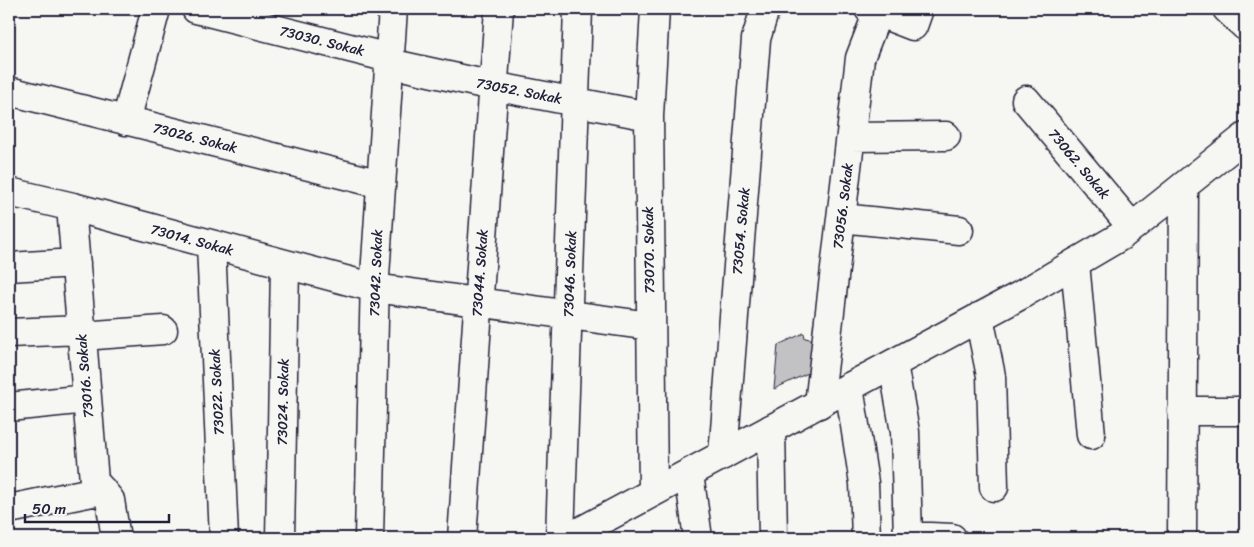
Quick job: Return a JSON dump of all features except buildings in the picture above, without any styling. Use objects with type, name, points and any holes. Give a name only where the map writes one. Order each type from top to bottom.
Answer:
[{"type":"street","points":[[126,121],[156,9]]},
{"type":"street","name":"73030. Sokak","points":[[196,9],[389,61]]},
{"type":"street","name":"73042. Sokak","points":[[369,538],[375,288],[393,9]]},
{"type":"street","name":"73044. Sokak","points":[[462,538],[499,9]]},
{"type":"street","name":"73046. Sokak","points":[[574,536],[569,315],[578,9]]},
{"type":"street","name":"73070. Sokak","points":[[653,492],[649,83],[655,9]]},
{"type":"street","name":"73054. Sokak","points":[[723,455],[756,40],[764,9]]},
{"type":"street","points":[[874,10],[913,26],[919,9]]},
{"type":"street","points":[[1227,9],[1245,26]]},
{"type":"street","name":"73056. Sokak","points":[[819,404],[860,58],[874,10]]},
{"type":"street","name":"73052. Sokak","points":[[389,61],[493,86],[649,116]]},
{"type":"street","name":"73026. Sokak","points":[[9,90],[381,184]]},
{"type":"street","name":"73062. Sokak","points":[[1026,100],[1132,228]]},
{"type":"street","points":[[851,137],[946,136]]},
{"type":"street","points":[[574,536],[893,364],[1075,263],[1132,228],[1245,137]]},
{"type":"street","points":[[1182,538],[1184,186]]},
{"type":"street","name":"73014. Sokak","points":[[9,192],[71,207],[285,266],[375,288],[650,326]]},
{"type":"street","name":"73016. Sokak","points":[[71,207],[94,481],[110,500],[116,538]]},
{"type":"street","points":[[841,218],[959,230]]},
{"type":"street","name":"73022. Sokak","points":[[211,245],[224,538]]},
{"type":"street","points":[[9,267],[76,263]]},
{"type":"street","points":[[1075,263],[1090,435]]},
{"type":"street","name":"73024. Sokak","points":[[280,538],[285,266]]},
{"type":"street","points":[[979,317],[991,376],[994,487]]},
{"type":"street","points":[[9,333],[163,330]]},
{"type":"street","points":[[893,364],[905,432],[908,537],[952,538]]},
{"type":"street","points":[[850,387],[864,483],[866,538]]},
{"type":"street","points":[[9,407],[87,399]]},
{"type":"street","points":[[1182,411],[1245,411]]},
{"type":"street","points":[[771,429],[773,538]]},
{"type":"street","points":[[688,474],[698,538]]},
{"type":"street","points":[[9,509],[102,490]]}]
